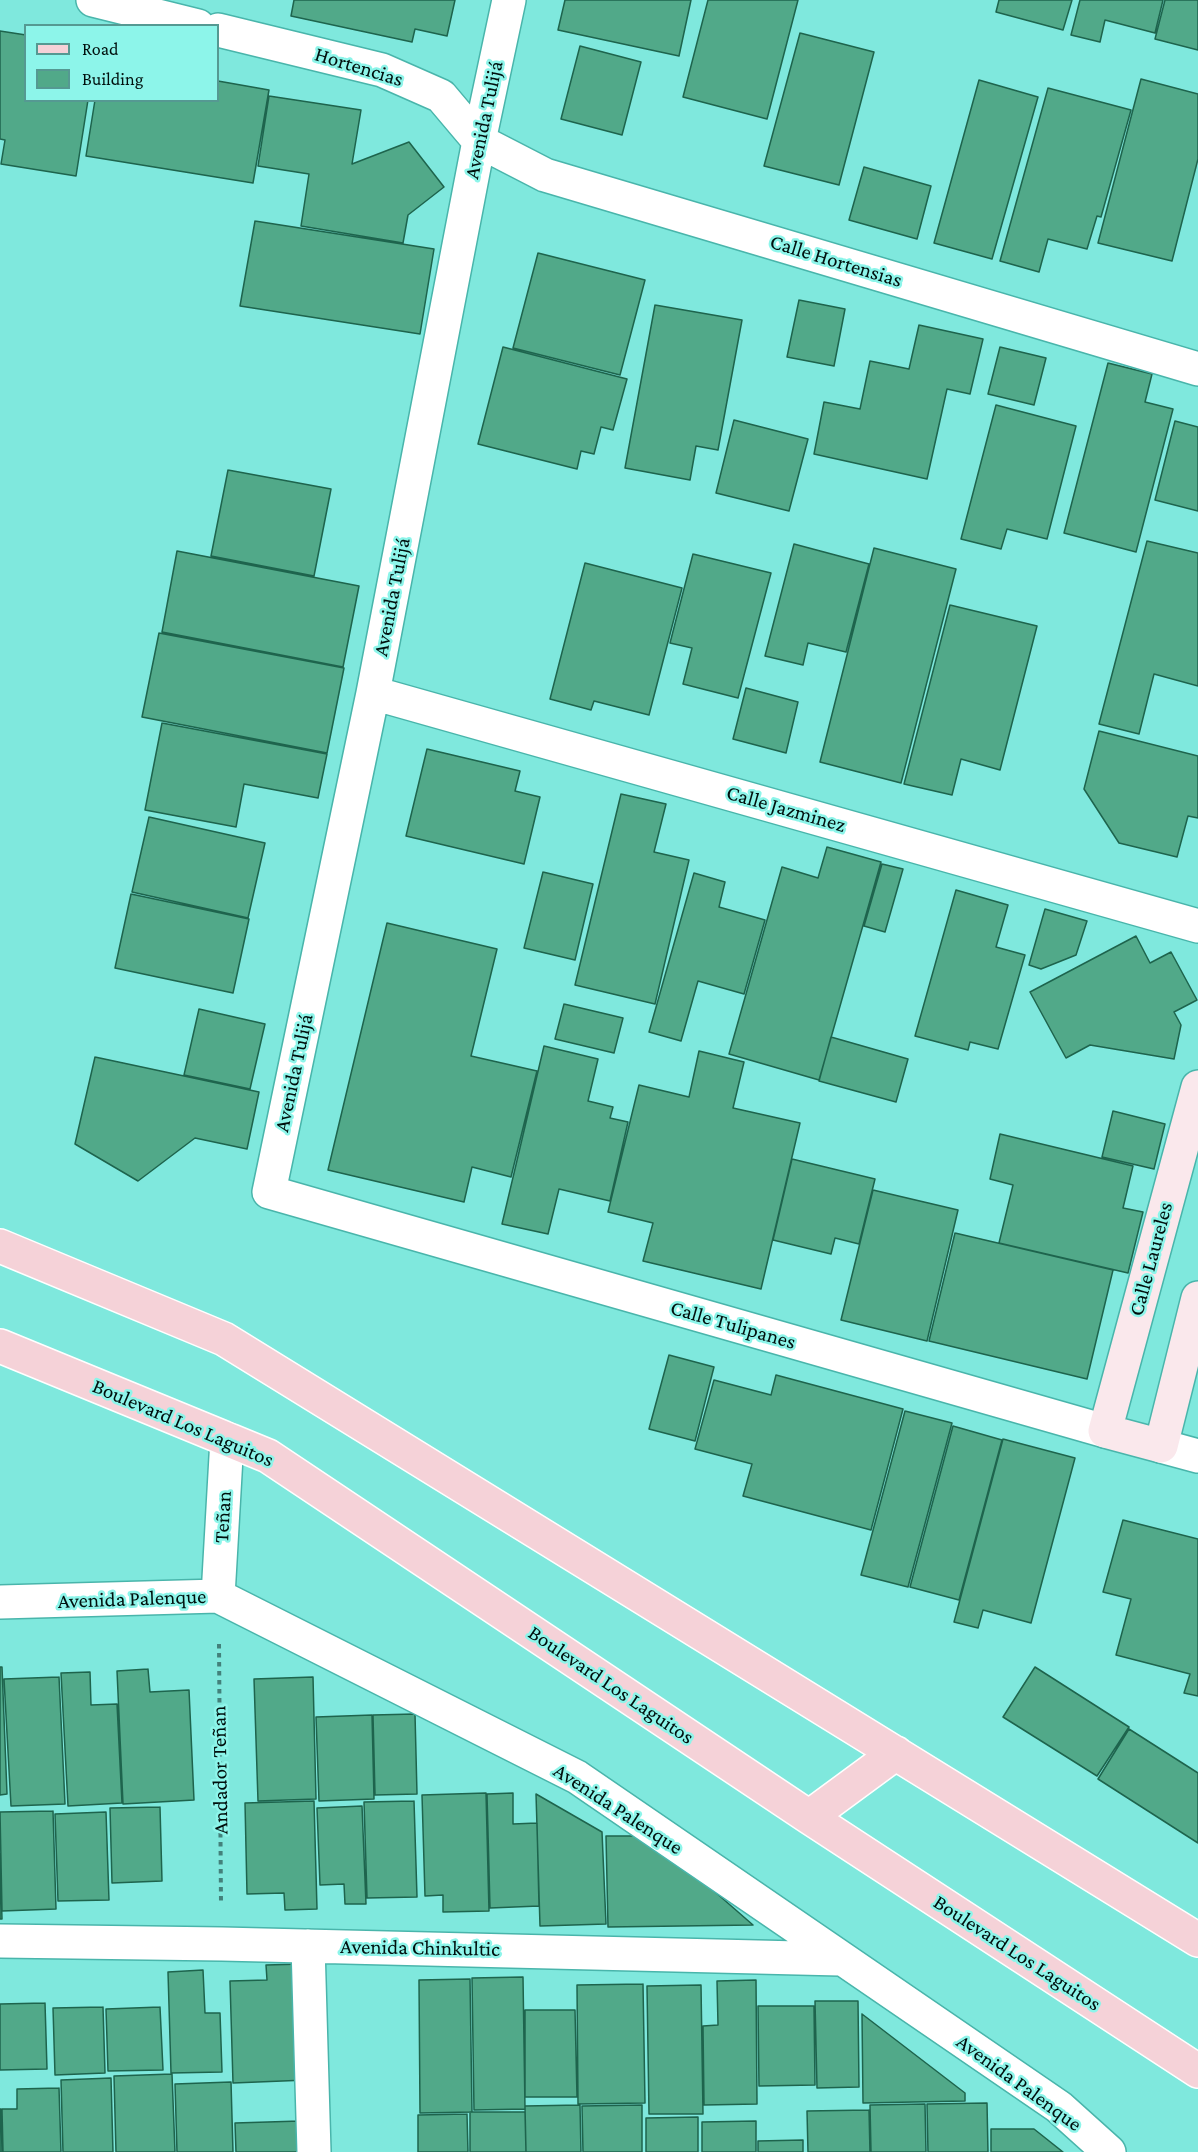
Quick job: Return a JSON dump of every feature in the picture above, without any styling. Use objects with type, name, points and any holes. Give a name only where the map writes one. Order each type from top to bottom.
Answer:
[{"type":"main road","points":[[0,1246],[224,1339],[1198,1940]]},
{"type":"main road","name":"Boulevard Los Laguitos","points":[[0,1346],[268,1456],[809,1817],[1198,2071]]},
{"type":"main road","points":[[809,1817],[896,1753]]},
{"type":"street","points":[[93,0],[190,24]]},
{"type":"street","name":"Avenida Tulijá","points":[[269,1192],[373,693],[479,141],[509,0]]},
{"type":"street","name":"Hortencias","points":[[219,30],[382,70],[441,96],[479,141]]},
{"type":"street","name":"Calle Hortensias","points":[[479,141],[545,175],[1198,369]]},
{"type":"street","name":"Calle Jazminez","points":[[373,693],[1198,926]]},
{"type":"street","name":"Calle Laureles","points":[[1105,1431],[1198,1087]]},
{"type":"street","name":"Calle Tulipanes","points":[[269,1192],[1198,1456]]},
{"type":"street","points":[[1161,1446],[1198,1298]]},
{"type":"street","name":"Teñan","points":[[218,1596],[227,1439]]},
{"type":"street","name":"Avenida Palenque","points":[[0,1602],[218,1596],[577,1777],[1059,2107],[1109,2152]]},
{"type":"street","name":"Avenida Chinkultic","points":[[0,1941],[840,1959]]},
{"type":"street","points":[[308,1946],[314,2152]]},
{"type":"path","name":"Andador Teñan","points":[[218,1596],[222,1944]]},
{"type":"building","points":[[294,0],[455,0],[447,36],[415,29],[412,42],[291,16]]},
{"type":"building","points":[[565,0],[691,0],[679,56],[558,30]]},
{"type":"building","points":[[708,0],[798,0],[767,119],[683,97]]},
{"type":"building","points":[[999,0],[1072,0],[1063,30],[996,12]]},
{"type":"building","points":[[1080,0],[1163,0],[1155,33],[1105,20],[1100,42],[1071,35]]},
{"type":"building","points":[[1165,0],[1198,0],[1198,50],[1155,39]]},
{"type":"building","points":[[0,31],[24,35],[24,102],[88,102],[76,176],[1,164],[5,140],[0,139]]},
{"type":"building","points":[[800,33],[874,52],[839,185],[764,166]]},
{"type":"building","points":[[580,46],[641,62],[622,135],[561,119]]},
{"type":"building","points":[[1141,79],[1198,94],[1198,159],[1172,261],[1098,243]]},
{"type":"building","points":[[979,80],[1038,97],[992,259],[934,243]]},
{"type":"building","points":[[219,81],[269,90],[253,183],[86,156],[95,102],[219,102]]},
{"type":"building","points":[[1048,88],[1131,110],[1101,217],[1097,216],[1087,249],[1048,239],[1039,272],[1000,261]]},
{"type":"building","points":[[269,96],[361,110],[352,164],[409,142],[444,187],[408,215],[403,243],[301,226],[309,174],[258,166]]},
{"type":"building","points":[[864,167],[931,186],[917,239],[849,220]]},
{"type":"building","points":[[255,221],[434,249],[420,334],[240,306]]},
{"type":"building","points":[[538,253],[645,280],[620,375],[513,348]]},
{"type":"building","points":[[799,300],[845,309],[834,366],[787,357]]},
{"type":"building","points":[[655,305],[742,320],[718,450],[696,446],[690,480],[625,468]]},
{"type":"building","points":[[919,325],[983,339],[970,394],[947,389],[927,479],[814,454],[824,402],[860,409],[870,361],[909,369]]},
{"type":"building","points":[[503,347],[627,379],[613,430],[601,427],[594,454],[581,451],[577,469],[478,444]]},
{"type":"building","points":[[1000,347],[1046,358],[1034,405],[988,394]]},
{"type":"building","points":[[1108,363],[1152,374],[1145,402],[1173,409],[1136,552],[1064,533]]},
{"type":"building","points":[[996,405],[1076,426],[1047,539],[1007,529],[1001,549],[961,539]]},
{"type":"building","points":[[734,420],[808,439],[789,511],[716,493]]},
{"type":"building","points":[[1175,421],[1198,427],[1198,511],[1155,500]]},
{"type":"building","points":[[228,470],[331,489],[314,576],[211,556]]},
{"type":"building","points":[[1147,541],[1198,553],[1198,686],[1154,674],[1139,734],[1099,724]]},
{"type":"building","points":[[794,544],[869,564],[846,652],[808,643],[803,665],[765,656]]},
{"type":"building","points":[[874,548],[956,569],[901,783],[820,762]]},
{"type":"building","points":[[177,551],[359,586],[343,667],[162,632]]},
{"type":"building","points":[[693,554],[771,573],[738,698],[683,684],[692,648],[670,643]]},
{"type":"building","points":[[585,563],[682,588],[649,715],[594,701],[591,710],[550,699]]},
{"type":"building","points":[[950,605],[1037,626],[1000,770],[961,759],[952,795],[904,784]]},
{"type":"building","points":[[159,633],[344,668],[327,753],[142,717]]},
{"type":"building","points":[[746,688],[798,702],[786,753],[733,739]]},
{"type":"building","points":[[162,723],[327,754],[318,798],[244,784],[236,827],[145,810]]},
{"type":"building","points":[[1099,731],[1198,756],[1198,818],[1188,816],[1177,857],[1119,843],[1084,789]]},
{"type":"building","points":[[427,749],[520,771],[515,791],[540,797],[524,864],[406,836]]},
{"type":"building","points":[[621,794],[666,804],[654,852],[689,860],[655,1004],[575,985]]},
{"type":"building","points":[[149,817],[265,843],[248,918],[132,892]]},
{"type":"building","points":[[827,847],[881,862],[819,1080],[729,1054],[782,867],[818,878]]},
{"type":"building","points":[[882,864],[903,869],[885,932],[864,926]]},
{"type":"building","points":[[543,872],[593,884],[575,960],[524,948]]},
{"type":"building","points":[[694,873],[725,882],[719,907],[765,920],[744,994],[698,981],[681,1041],[649,1032]]},
{"type":"building","points":[[956,890],[1008,905],[996,947],[1025,955],[998,1049],[970,1042],[968,1050],[915,1036]]},
{"type":"building","points":[[131,894],[249,919],[233,993],[115,968]]},
{"type":"building","points":[[1045,909],[1087,921],[1076,955],[1041,969],[1029,965]]},
{"type":"building","points":[[387,923],[497,949],[471,1056],[537,1071],[511,1177],[472,1167],[464,1202],[328,1170]]},
{"type":"building","points":[[1136,936],[1150,963],[1171,952],[1197,1000],[1174,1012],[1181,1025],[1174,1059],[1090,1045],[1066,1058],[1030,992]]},
{"type":"building","points":[[564,1004],[623,1018],[614,1053],[555,1039]]},
{"type":"building","points":[[199,1009],[265,1024],[250,1089],[184,1075]]},
{"type":"building","points":[[831,1037],[908,1059],[896,1102],[819,1081]]},
{"type":"building","points":[[544,1046],[598,1059],[588,1101],[613,1107],[610,1118],[628,1122],[610,1201],[559,1189],[548,1234],[502,1224]]},
{"type":"building","points":[[699,1051],[744,1062],[733,1108],[800,1123],[761,1289],[643,1261],[653,1223],[608,1212],[639,1085],[689,1097]]},
{"type":"building","points":[[95,1057],[259,1092],[247,1149],[195,1138],[138,1181],[75,1144]]},
{"type":"building","points":[[1113,1111],[1165,1124],[1154,1169],[1102,1157]]},
{"type":"building","points":[[1000,1134],[1133,1166],[1123,1208],[1143,1212],[1128,1273],[999,1243],[1013,1185],[990,1179]]},
{"type":"building","points":[[792,1159],[875,1179],[859,1244],[835,1238],[831,1254],[773,1240]]},
{"type":"building","points":[[873,1190],[958,1210],[927,1341],[841,1320]]},
{"type":"building","points":[[955,1233],[1113,1270],[1087,1379],[929,1341]]},
{"type":"building","points":[[669,1355],[714,1367],[695,1441],[649,1429]]},
{"type":"building","points":[[776,1375],[903,1409],[871,1530],[743,1496],[752,1464],[695,1449],[714,1380],[771,1395]]},
{"type":"building","points":[[905,1411],[952,1423],[908,1587],[861,1575]]},
{"type":"building","points":[[953,1426],[1002,1440],[959,1600],[910,1587]]},
{"type":"building","points":[[1003,1439],[1075,1458],[1031,1623],[983,1610],[978,1628],[954,1622]]},
{"type":"building","points":[[1123,1520],[1198,1539],[1198,1696],[1184,1693],[1190,1674],[1116,1655],[1131,1599],[1103,1592]]},
{"type":"building","points":[[0,1667],[2,1667],[7,1794],[0,1795]]},
{"type":"building","points":[[1035,1667],[1129,1727],[1097,1776],[1003,1717]]},
{"type":"building","points":[[148,1669],[150,1692],[189,1690],[194,1800],[123,1804],[117,1671]]},
{"type":"building","points":[[90,1672],[91,1705],[117,1704],[122,1803],[68,1806],[61,1673]]},
{"type":"building","points":[[59,1677],[65,1804],[11,1806],[4,1679]]},
{"type":"building","points":[[313,1677],[316,1799],[258,1801],[254,1679]]},
{"type":"building","points":[[415,1714],[417,1794],[375,1795],[373,1715]]},
{"type":"building","points":[[372,1715],[374,1799],[319,1801],[316,1717]]},
{"type":"building","points":[[1129,1729],[1198,1773],[1198,1843],[1098,1779]]},
{"type":"building","points":[[486,1793],[489,1911],[443,1912],[443,1895],[425,1896],[422,1795]]},
{"type":"building","points":[[513,1793],[513,1824],[537,1823],[539,1906],[490,1908],[487,1794]]},
{"type":"building","points":[[536,1794],[602,1832],[606,1924],[540,1926]]},
{"type":"building","points":[[314,1801],[317,1909],[285,1910],[284,1893],[247,1894],[245,1803]]},
{"type":"building","points":[[414,1801],[417,1897],[367,1898],[364,1802]]},
{"type":"building","points":[[362,1806],[366,1904],[345,1904],[344,1884],[320,1885],[317,1808]]},
{"type":"building","points":[[160,1807],[162,1881],[112,1883],[110,1808]]},
{"type":"building","points":[[53,1811],[56,1909],[2,1911],[0,1812]]},
{"type":"building","points":[[106,1812],[109,1900],[58,1901],[55,1814]]},
{"type":"building","points":[[606,1836],[651,1836],[753,1925],[608,1927]]},
{"type":"building","points":[[0,1854],[2,1919],[0,1919]]},
{"type":"building","points":[[303,1964],[307,2080],[233,2083],[230,1981],[267,1980],[266,1965]]},
{"type":"building","points":[[203,1970],[205,2013],[220,2013],[222,2072],[171,2073],[168,1972]]},
{"type":"building","points":[[523,1977],[525,2109],[474,2110],[472,1978]]},
{"type":"building","points":[[470,1979],[472,2112],[420,2113],[419,1980]]},
{"type":"building","points":[[756,1980],[757,2104],[704,2105],[703,2026],[718,2025],[717,1981]]},
{"type":"building","points":[[643,1984],[645,2103],[578,2104],[577,1985]]},
{"type":"building","points":[[701,1985],[703,2114],[649,2114],[647,1986]]},
{"type":"building","points":[[815,2001],[858,2001],[859,2087],[817,2088]]},
{"type":"building","points":[[45,2003],[47,2069],[0,2070],[0,2004]]},
{"type":"building","points":[[758,2006],[814,2006],[815,2085],[759,2086]]},
{"type":"building","points":[[103,2007],[105,2073],[55,2075],[53,2008]]},
{"type":"building","points":[[160,2007],[163,2070],[108,2071],[106,2009]]},
{"type":"building","points":[[525,2010],[575,2010],[577,2097],[525,2097]]},
{"type":"building","points":[[862,2014],[965,2093],[965,2101],[863,2103]]},
{"type":"building","points":[[172,2074],[175,2152],[116,2152],[114,2076]]},
{"type":"building","points":[[111,2078],[113,2152],[63,2152],[61,2080]]},
{"type":"building","points":[[231,2082],[233,2152],[177,2152],[175,2084]]},
{"type":"building","points":[[59,2088],[61,2152],[3,2152],[2,2109],[17,2109],[17,2089]]},
{"type":"building","points":[[987,2103],[988,2152],[928,2152],[927,2104]]},
{"type":"building","points":[[925,2104],[926,2152],[871,2152],[870,2105]]},
{"type":"building","points":[[580,2105],[581,2152],[526,2152],[525,2106]]},
{"type":"building","points":[[642,2105],[642,2152],[583,2152],[582,2106]]},
{"type":"building","points":[[1,2109],[2,2152],[0,2152]]},
{"type":"building","points":[[869,2110],[870,2152],[808,2152],[807,2111]]},
{"type":"building","points":[[470,2112],[525,2112],[526,2152],[470,2152]]},
{"type":"building","points":[[467,2114],[468,2152],[418,2152],[418,2115]]},
{"type":"building","points":[[698,2117],[698,2152],[646,2152],[646,2118]]},
{"type":"building","points":[[300,2121],[301,2152],[236,2152],[235,2123]]},
{"type":"building","points":[[756,2121],[756,2152],[702,2152],[702,2122]]},
{"type":"building","points":[[991,2129],[1034,2129],[1063,2152],[991,2152]]},
{"type":"building","points":[[803,2140],[803,2152],[758,2152],[758,2141]]}]
